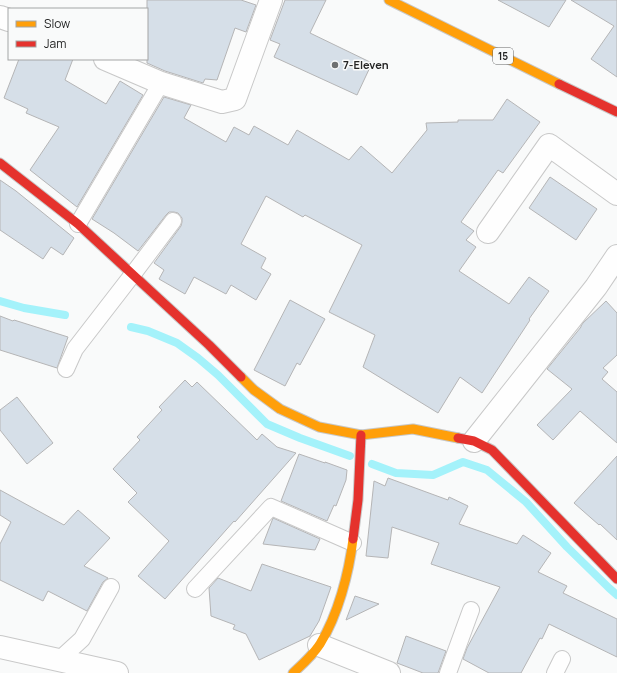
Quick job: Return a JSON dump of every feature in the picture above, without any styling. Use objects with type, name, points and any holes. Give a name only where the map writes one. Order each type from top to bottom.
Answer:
[{"type":"street","points":[[107,60],[161,83],[222,102],[235,99],[271,0]]},
{"type":"street","name":"15","points":[[389,0],[617,112]]},
{"type":"street","points":[[488,232],[549,145],[617,194]]},
{"type":"street","points":[[0,162],[78,224],[209,345],[254,390],[280,409],[319,427],[361,435],[413,430],[474,441],[492,450],[615,575]]},
{"type":"street","points":[[474,441],[596,287],[617,256]]},
{"type":"street","points":[[293,673],[319,645],[330,626],[344,588],[353,543],[358,500],[361,435]]},
{"type":"street","points":[[319,645],[389,673]]},
{"type":"street","points":[[0,647],[117,673]]},
{"type":"lane","points":[[78,224],[161,83]]},
{"type":"lane","points":[[66,369],[75,349],[173,221]]},
{"type":"lane","points":[[195,589],[271,507],[353,543]]},
{"type":"lane","points":[[59,660],[82,639],[111,587]]},
{"type":"lane","points":[[448,673],[471,610]]},
{"type":"lane","points":[[555,673],[562,659]]},
{"type":"building","points":[[147,0],[241,0],[256,5],[246,32],[235,28],[217,80],[205,79],[203,83],[165,71],[147,63]]},
{"type":"building","points":[[285,0],[326,0],[310,33],[372,63],[357,95],[274,57],[280,44],[270,40]]},
{"type":"building","points":[[498,0],[566,0],[549,27]]},
{"type":"building","points":[[571,0],[617,0],[617,77],[591,59],[614,26]]},
{"type":"building","points":[[19,60],[73,60],[65,80],[106,104],[120,81],[143,95],[77,207],[30,170],[59,127],[26,113],[28,109],[4,98]]},
{"type":"building","points":[[164,97],[191,105],[184,118],[226,142],[234,127],[249,135],[254,126],[288,145],[297,130],[349,160],[361,146],[392,173],[427,130],[426,123],[458,122],[458,120],[493,120],[507,99],[540,122],[503,173],[498,170],[461,222],[474,231],[466,240],[476,247],[459,271],[509,304],[529,277],[549,291],[529,319],[530,320],[482,393],[460,377],[438,413],[363,367],[375,335],[329,312],[362,245],[305,215],[303,217],[266,196],[241,244],[266,258],[261,268],[271,274],[256,300],[231,285],[226,294],[194,277],[185,294],[159,279],[164,270],[154,263],[181,226],[182,218],[178,213],[169,212],[138,251],[92,219]]},
{"type":"building","points":[[550,177],[597,209],[576,240],[529,208]]},
{"type":"building","points":[[0,180],[16,191],[74,238],[63,255],[51,247],[43,259],[0,230]]},
{"type":"building","points":[[290,300],[325,319],[300,365],[297,363],[285,386],[254,370]]},
{"type":"building","points":[[606,301],[617,313],[617,355],[603,368],[608,372],[602,379],[617,392],[617,443],[580,411],[553,440],[537,425],[572,389],[547,369],[583,323]]},
{"type":"building","points":[[0,316],[68,337],[57,368],[0,350]]},
{"type":"building","points":[[185,380],[192,387],[197,382],[257,440],[262,434],[277,447],[296,453],[165,599],[138,576],[169,541],[128,502],[137,493],[113,469],[140,440],[137,437],[162,410],[159,407]]},
{"type":"building","points":[[17,397],[53,443],[27,464],[0,430],[0,410]]},
{"type":"building","points":[[299,454],[347,470],[346,480],[336,506],[334,505],[327,521],[281,501]]},
{"type":"building","points":[[617,456],[617,540],[574,503]]},
{"type":"building","points":[[388,478],[448,500],[449,497],[468,506],[459,524],[517,544],[523,535],[551,553],[538,572],[567,586],[563,593],[617,619],[617,657],[549,624],[542,639],[540,638],[521,673],[489,673],[463,659],[467,648],[500,587],[431,564],[439,543],[392,527],[388,558],[366,556],[374,481],[385,486]]},
{"type":"building","points":[[0,490],[64,525],[78,510],[110,538],[84,566],[108,578],[103,582],[87,611],[48,591],[43,601],[0,580],[0,544],[11,522],[0,515]]},
{"type":"building","points":[[273,518],[320,539],[315,550],[263,544]]},
{"type":"building","points":[[262,564],[331,587],[319,621],[310,636],[259,660],[246,634],[233,629],[235,625],[211,616],[209,588],[218,578],[251,591]]},
{"type":"building","points":[[355,596],[379,604],[346,620]]},
{"type":"building","points":[[406,636],[446,651],[438,673],[423,673],[397,663]]},
{"type":"waterway","points":[[0,301],[24,308],[65,315]]},
{"type":"waterway","points":[[131,327],[148,331],[177,343],[218,375],[267,424],[350,456]]},
{"type":"waterway","points":[[372,464],[396,473],[433,475],[463,462],[487,470],[526,502],[567,547],[617,595]]},
{"type":"traffic: slow","points":[[389,0],[559,84]]},
{"type":"traffic: slow","points":[[241,377],[254,390],[280,409],[319,427],[361,435],[413,429],[458,438]]},
{"type":"traffic: slow","points":[[293,673],[308,659],[320,644],[332,620],[346,580],[353,539]]},
{"type":"traffic: jam","points":[[559,84],[617,112]]},
{"type":"traffic: jam","points":[[0,163],[78,224],[209,345],[241,377]]},
{"type":"traffic: jam","points":[[353,539],[358,500],[361,435]]},
{"type":"traffic: jam","points":[[458,438],[474,441],[492,450],[617,579]]},
{"type":"place","name":"7-Eleven","points":[[335,65]]}]
